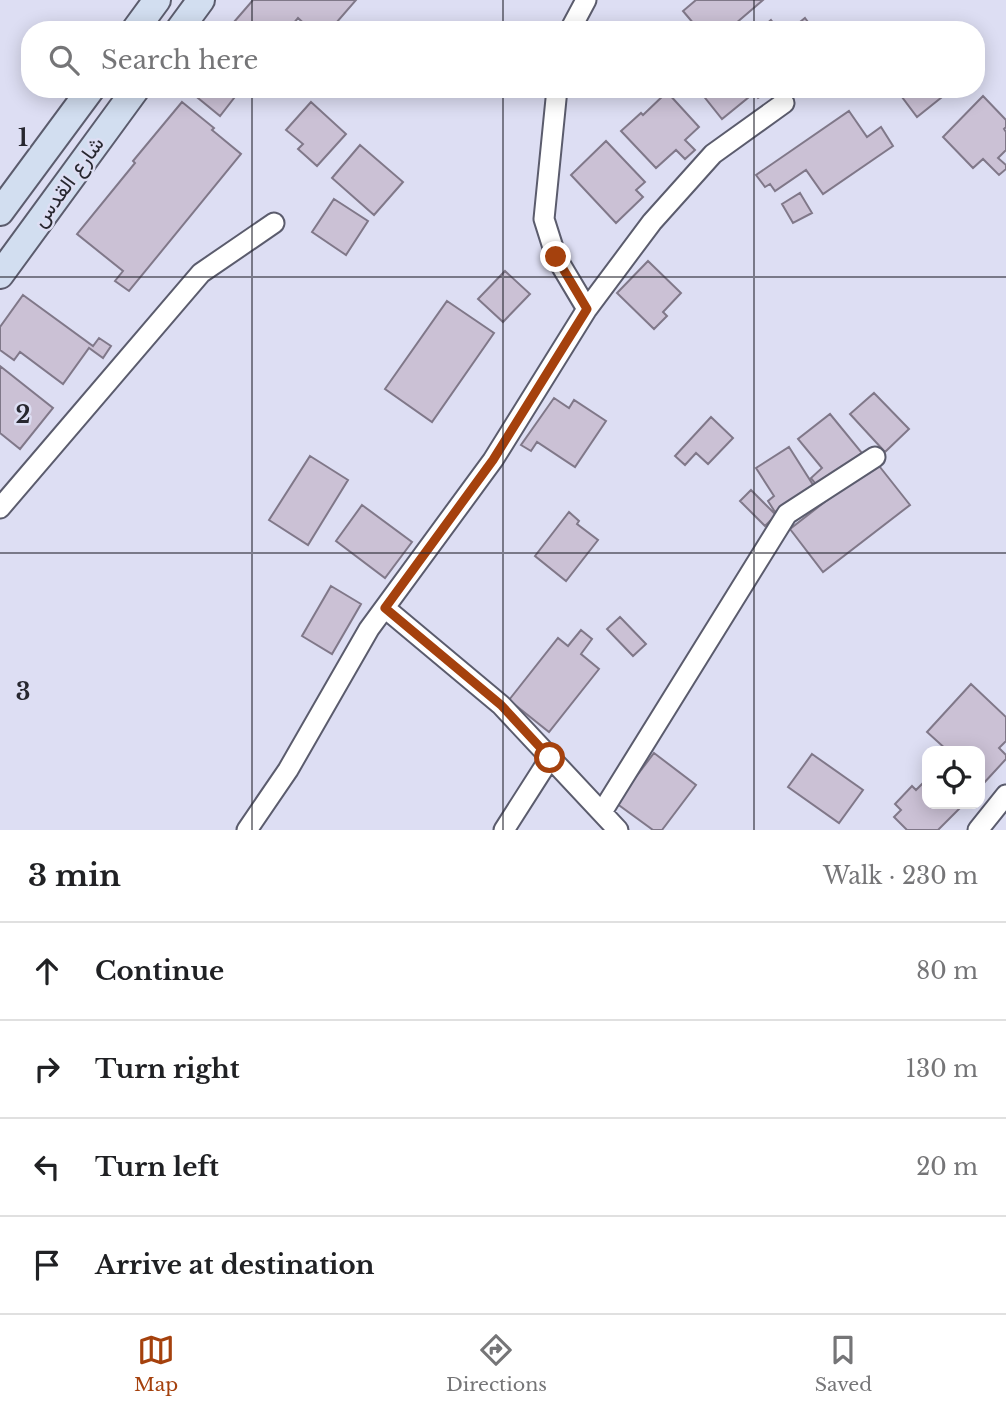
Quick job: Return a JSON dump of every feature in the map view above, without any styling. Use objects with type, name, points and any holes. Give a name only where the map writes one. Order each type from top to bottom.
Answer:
[{"type":"main road","points":[[142,21],[157,0]]},
{"type":"main road","points":[[186,21],[201,0]]},
{"type":"main road","name":"شارع القدس","points":[[0,212],[84,98]]},
{"type":"main road","name":"شارع القدس","points":[[0,275],[129,98]]},
{"type":"street","points":[[575,21],[586,0]]},
{"type":"street","points":[[556,98],[544,219],[556,257],[587,309]]},
{"type":"street","points":[[247,830],[288,770],[369,629],[493,460],[587,309],[652,222],[713,154],[784,103]]},
{"type":"street","points":[[0,508],[201,273],[274,223]]},
{"type":"street","points":[[601,813],[787,514],[875,457]]},
{"type":"street","points":[[385,608],[501,705],[618,830]]},
{"type":"street","points":[[504,830],[550,758]]},
{"type":"street","points":[[978,830],[1006,794]]},
{"type":"building","points":[[253,0],[356,0],[338,21],[301,21],[298,18],[296,21],[235,21]]},
{"type":"building","points":[[696,0],[763,0],[738,21],[691,21],[683,11]]},
{"type":"building","points":[[198,98],[234,98],[220,116]]},
{"type":"building","points":[[661,98],[672,98],[699,127],[685,140],[695,150],[685,159],[676,150],[656,168],[621,131],[641,113],[643,115]]},
{"type":"building","points":[[705,98],[748,98],[722,119]]},
{"type":"building","points":[[903,98],[941,98],[917,117]]},
{"type":"building","points":[[981,98],[985,98],[1006,120],[1006,150],[998,158],[1006,165],[1006,169],[999,175],[983,159],[973,168],[943,137]]},
{"type":"building","points":[[182,102],[241,154],[129,291],[115,281],[123,271],[77,234]]},
{"type":"building","points":[[311,102],[346,134],[317,166],[298,149],[303,144],[286,130]]},
{"type":"building","points":[[849,111],[867,137],[881,127],[893,146],[823,194],[806,170],[775,191],[770,184],[765,187],[756,175]]},
{"type":"building","points":[[606,141],[645,182],[636,190],[643,197],[616,223],[571,175]]},
{"type":"building","points":[[360,145],[403,182],[374,215],[332,178]]},
{"type":"building","points":[[800,193],[812,213],[793,223],[782,204]]},
{"type":"building","points":[[334,199],[368,221],[346,255],[312,232]]},
{"type":"building","points":[[648,261],[681,293],[663,312],[667,316],[654,329],[617,293]]},
{"type":"building","points":[[505,271],[530,294],[503,322],[478,299]]},
{"type":"building","points":[[23,295],[93,346],[99,338],[111,346],[103,358],[89,348],[63,384],[20,352],[14,360],[0,350],[0,327]]},
{"type":"building","points":[[447,301],[494,333],[432,422],[385,389]]},
{"type":"building","points":[[0,366],[53,408],[20,449],[0,433]]},
{"type":"building","points":[[874,393],[909,429],[885,452],[850,414]]},
{"type":"building","points":[[554,398],[569,408],[574,400],[606,421],[575,467],[537,442],[531,451],[521,445]]},
{"type":"building","points":[[830,414],[862,453],[819,488],[811,478],[822,468],[798,439]]},
{"type":"building","points":[[711,417],[733,438],[708,464],[696,453],[685,465],[675,456]]},
{"type":"building","points":[[789,447],[815,488],[775,512],[768,501],[774,496],[756,468]]},
{"type":"building","points":[[310,456],[348,480],[308,545],[269,520]]},
{"type":"building","points":[[876,462],[910,505],[823,572],[790,529]]},
{"type":"building","points":[[751,490],[776,515],[765,526],[740,501]]},
{"type":"building","points":[[362,505],[412,542],[385,578],[336,541]]},
{"type":"building","points":[[569,512],[579,521],[577,524],[598,540],[566,581],[535,556]]},
{"type":"building","points":[[331,586],[361,604],[332,654],[302,636]]},
{"type":"building","points":[[620,617],[646,644],[633,656],[607,629]]},
{"type":"building","points":[[581,630],[592,639],[581,654],[599,669],[549,732],[509,700],[558,638],[568,646]]},
{"type":"building","points":[[971,684],[1006,717],[1006,741],[999,748],[1006,755],[1006,759],[985,782],[985,746],[942,746],[927,732]]},
{"type":"building","points":[[654,753],[696,785],[662,830],[653,830],[616,803]]},
{"type":"building","points":[[812,754],[863,790],[839,823],[788,787]]},
{"type":"building","points":[[922,784],[922,809],[959,809],[938,830],[907,830],[894,817],[901,810],[895,804],[912,786],[916,790]]},
{"type":"route","points":[[550,758],[501,705],[385,608],[493,460],[587,309],[556,257]]}]
